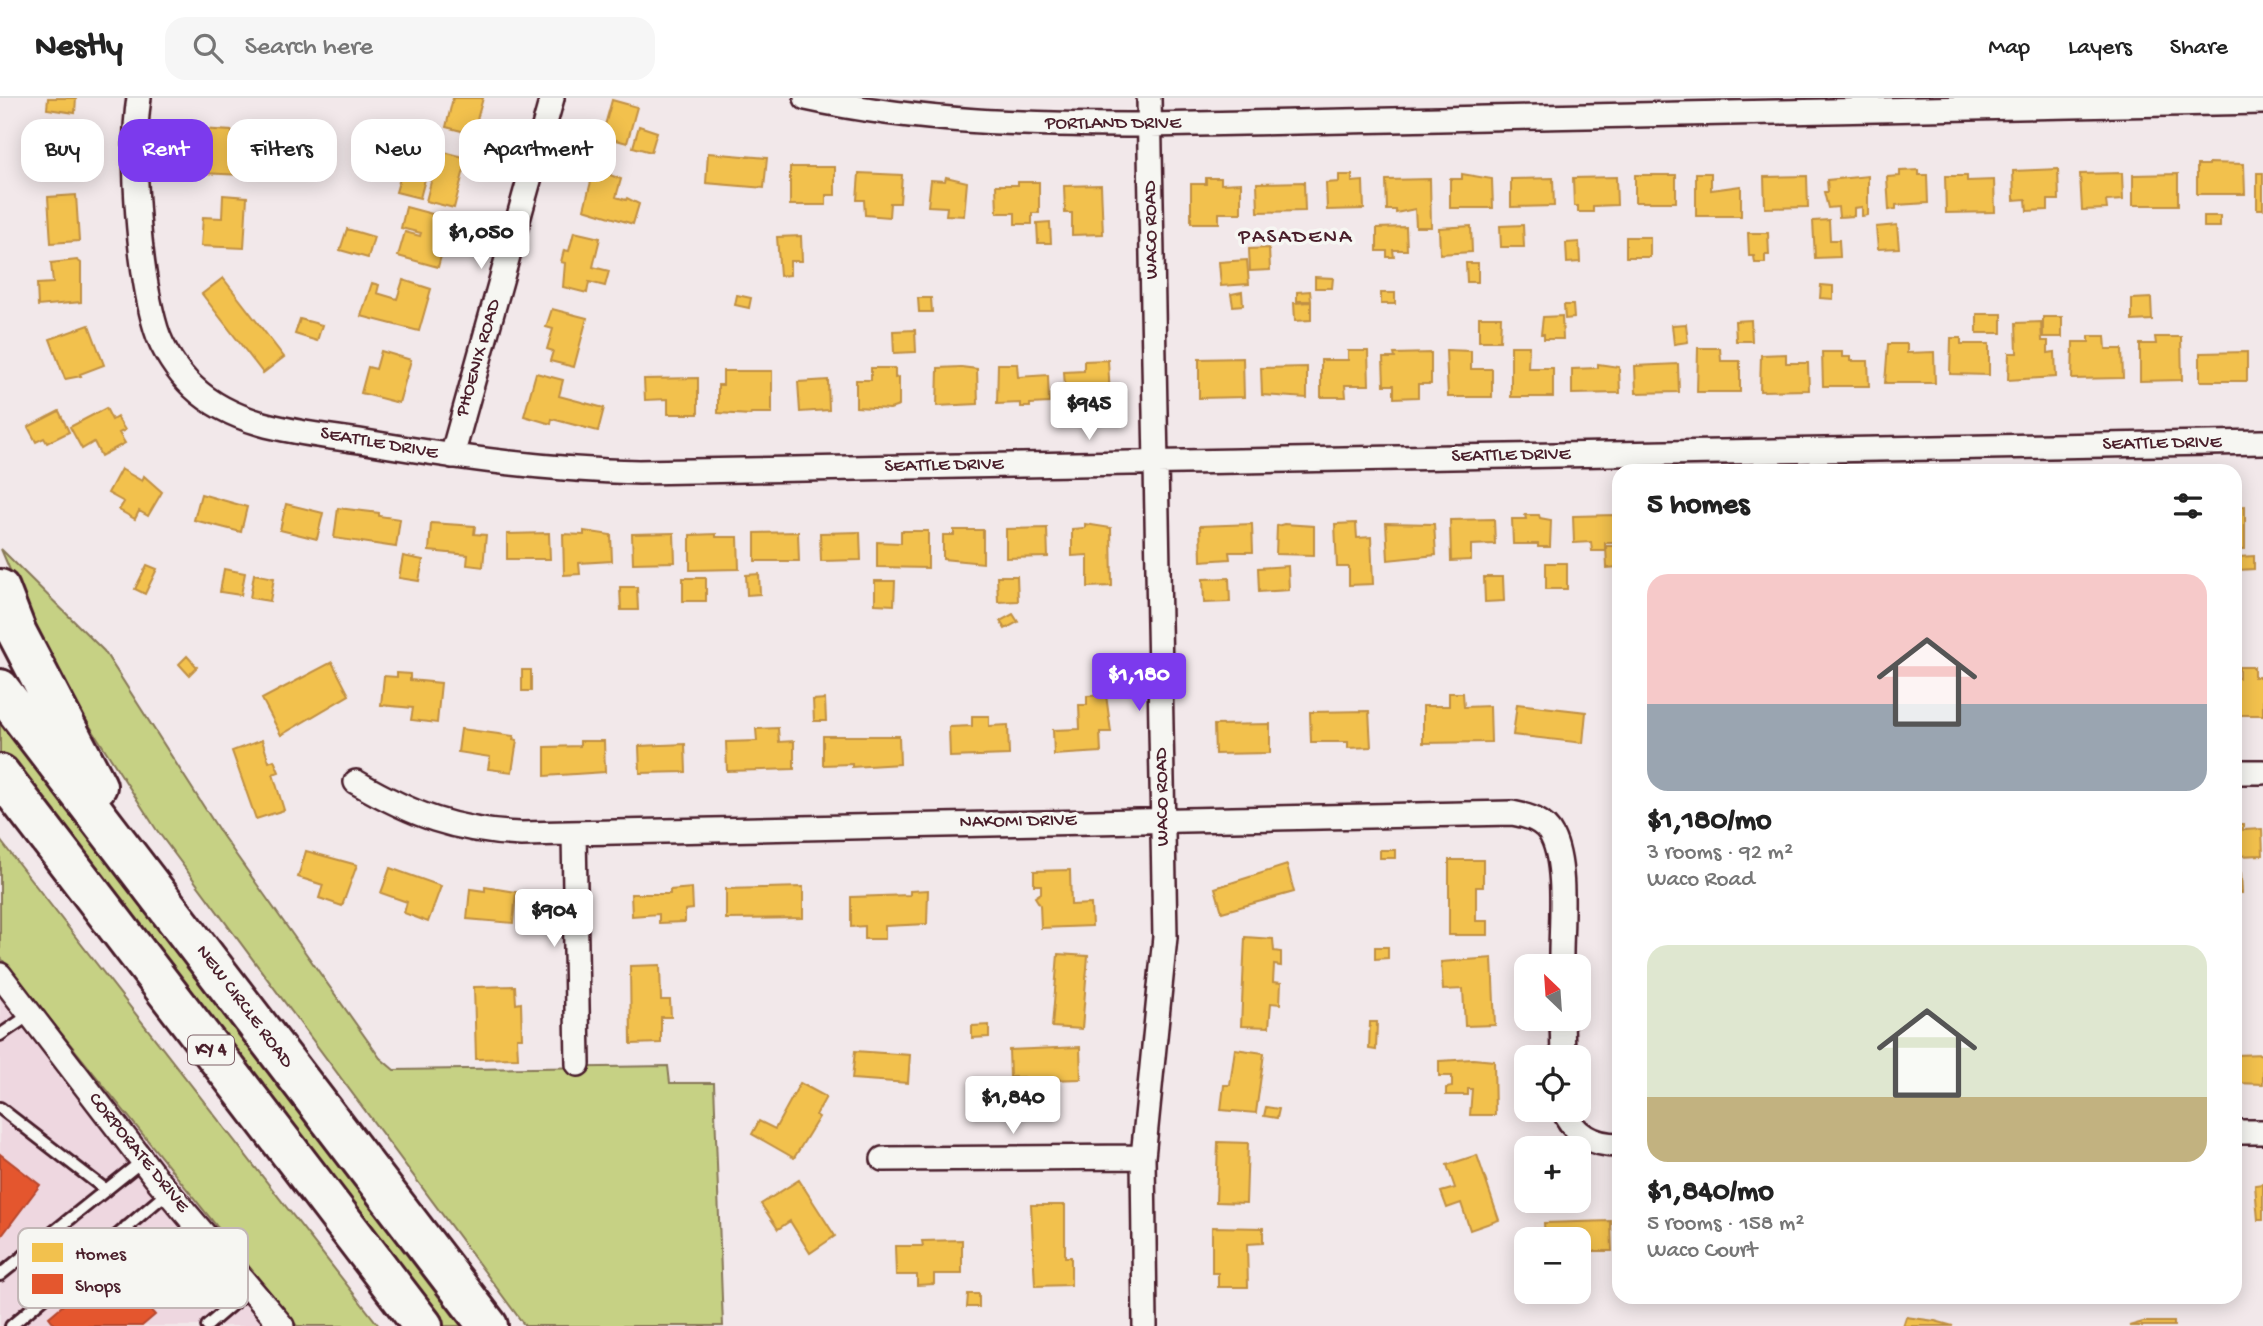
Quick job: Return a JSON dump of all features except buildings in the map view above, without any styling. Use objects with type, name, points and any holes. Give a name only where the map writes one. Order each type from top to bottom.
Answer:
[{"type":"highway","points":[[0,589],[17,633],[99,790],[190,936]]},
{"type":"highway","name":"NEW CIRCLE ROAD","points":[[0,689],[488,1326]]},
{"type":"highway","name":"KY 4","points":[[0,774],[423,1326]]},
{"type":"highway","points":[[0,805],[153,975]]},
{"type":"street","name":"SEATTLE DRIVE","points":[[139,98],[136,153],[149,302],[157,332],[178,369],[193,387],[237,416],[267,425],[452,456],[565,470],[639,472],[2263,442]]},
{"type":"street","name":"PHOENIX ROAD","points":[[452,456],[552,98]]},
{"type":"street","name":"PORTLAND DRIVE","points":[[806,98],[858,109],[1014,125],[1150,125],[2263,102]]},
{"type":"street","name":"WACO ROAD","points":[[1145,1326],[1143,1157],[1164,950],[1149,98]]},
{"type":"street","points":[[2242,772],[2263,772]]},
{"type":"street","name":"NAKOMI DRIVE","points":[[356,782],[407,810],[463,829],[512,833],[1512,813],[1528,816],[1552,836],[1559,858],[1561,954]]},
{"type":"street","points":[[574,833],[578,1064]]},
{"type":"street","name":"CORPORATE DRIVE","points":[[0,975],[142,1161],[199,1228]]},
{"type":"street","points":[[1569,1122],[1583,1136],[1612,1144]]},
{"type":"street","points":[[2242,1132],[2263,1132]]},
{"type":"street","points":[[883,1159],[1143,1157]]},
{"type":"street","name":"CORPORATE DRIVE","points":[[248,1285],[282,1326]]},
{"type":"lane","points":[[0,1035],[31,1014]]},
{"type":"lane","points":[[0,1108],[106,1190]]},
{"type":"lane","points":[[59,1228],[142,1161]]},
{"type":"lane","points":[[126,1227],[168,1192]]},
{"type":"lane","points":[[0,1275],[18,1261]]},
{"type":"lane","points":[[11,1326],[32,1308]]},
{"type":"lane","points":[[207,1326],[228,1308]]},
{"type":"shaded area","points":[[0,957],[218,1228],[18,1228],[18,1308],[248,1308],[248,1265],[297,1326],[0,1326]]},
{"type":"green space","points":[[1,549],[104,651],[222,835],[380,1058],[394,1070],[668,1066],[670,1083],[714,1083],[723,1326],[525,1326],[156,829],[50,664]]},
{"type":"green space","points":[[0,722],[461,1326],[436,1326],[0,756]]},
{"type":"green space","points":[[0,840],[379,1326],[297,1326],[248,1265],[248,1228],[218,1228],[0,957]]},
{"type":"district","name":"PASADENA","points":[[1296,238]]}]
